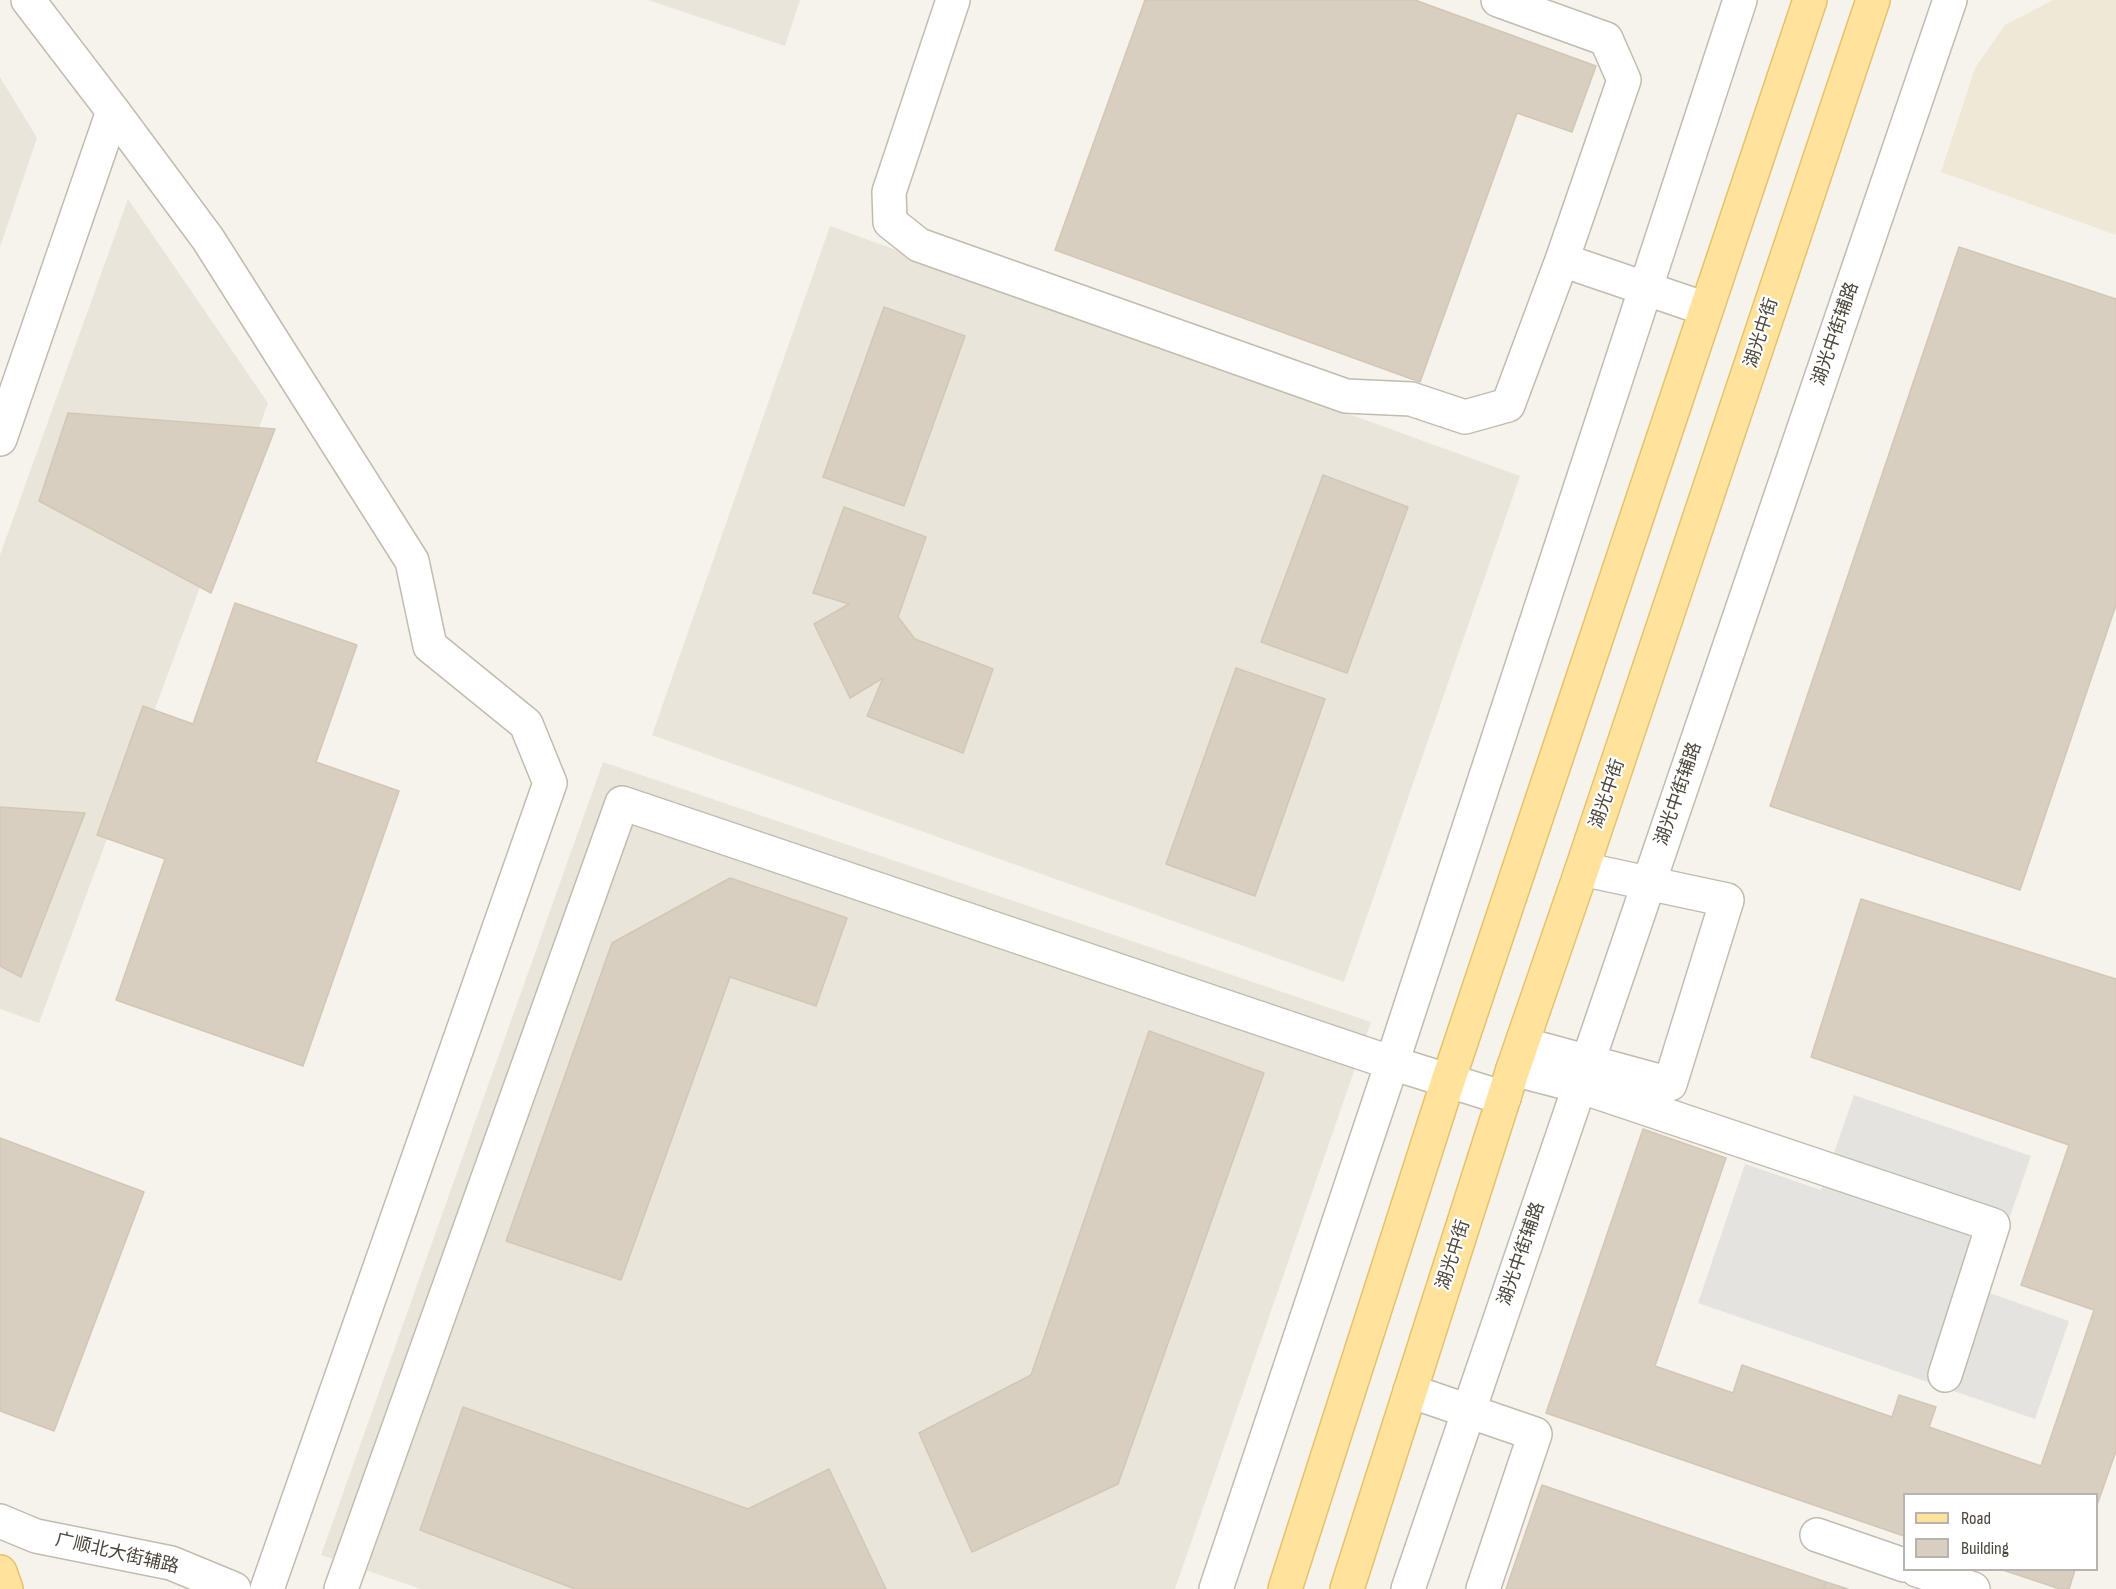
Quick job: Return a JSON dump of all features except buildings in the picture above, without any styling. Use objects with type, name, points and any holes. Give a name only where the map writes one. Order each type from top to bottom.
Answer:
[{"type":"main road","points":[[1285,1589],[1448,1081],[1810,0]]},
{"type":"main road","name":"湖光中街","points":[[1347,1589],[1513,1070],[1873,0]]},
{"type":"main road","points":[[0,1572],[6,1589]]},
{"type":"street","points":[[28,0],[207,239],[412,561],[430,646],[526,724],[550,783],[267,1589]]},
{"type":"street","points":[[953,0],[889,192],[890,222],[919,245],[1346,396],[1411,399],[1465,417],[1508,405],[1562,260],[1624,80],[1606,39],[1498,0]]},
{"type":"street","points":[[1216,1589],[1392,1063],[1740,0]]},
{"type":"street","name":"湖光中街辅路","points":[[1408,1589],[1950,0]]},
{"type":"street","points":[[0,439],[112,111]]},
{"type":"street","points":[[1562,260],[1706,309]]},
{"type":"street","points":[[341,1589],[622,803],[1448,1081],[1513,1070],[1583,1073],[1671,1084],[1727,900],[1582,869]]},
{"type":"street","points":[[1583,1073],[1993,1225],[1945,1375]]},
{"type":"street","points":[[1410,1391],[1535,1434],[1483,1589]]},
{"type":"street","name":"广顺北大街辅路","points":[[0,1521],[36,1536],[171,1563],[234,1589]]},
{"type":"street","points":[[1817,1535],[1903,1564]]},
{"type":"street","points":[[1923,1571],[1973,1589]]},
{"type":"shaded area","points":[[648,0],[800,0],[785,46]]},
{"type":"shaded area","points":[[2053,0],[2116,0],[2116,235],[1941,172],[1975,68],[2005,25]]},
{"type":"shaded area","points":[[0,77],[37,138],[0,247]]},
{"type":"shaded area","points":[[128,199],[268,403],[39,1023],[0,1009],[0,555]]},
{"type":"shaded area","points":[[830,226],[1520,476],[1344,982],[652,735]]},
{"type":"shaded area","points":[[603,762],[1371,1022],[1175,1589],[421,1589],[321,1555]]},
{"type":"shaded area","points":[[1854,1095],[2031,1156],[1984,1291],[2069,1321],[2035,1419],[1698,1303],[1745,1164],[1821,1190]]}]
